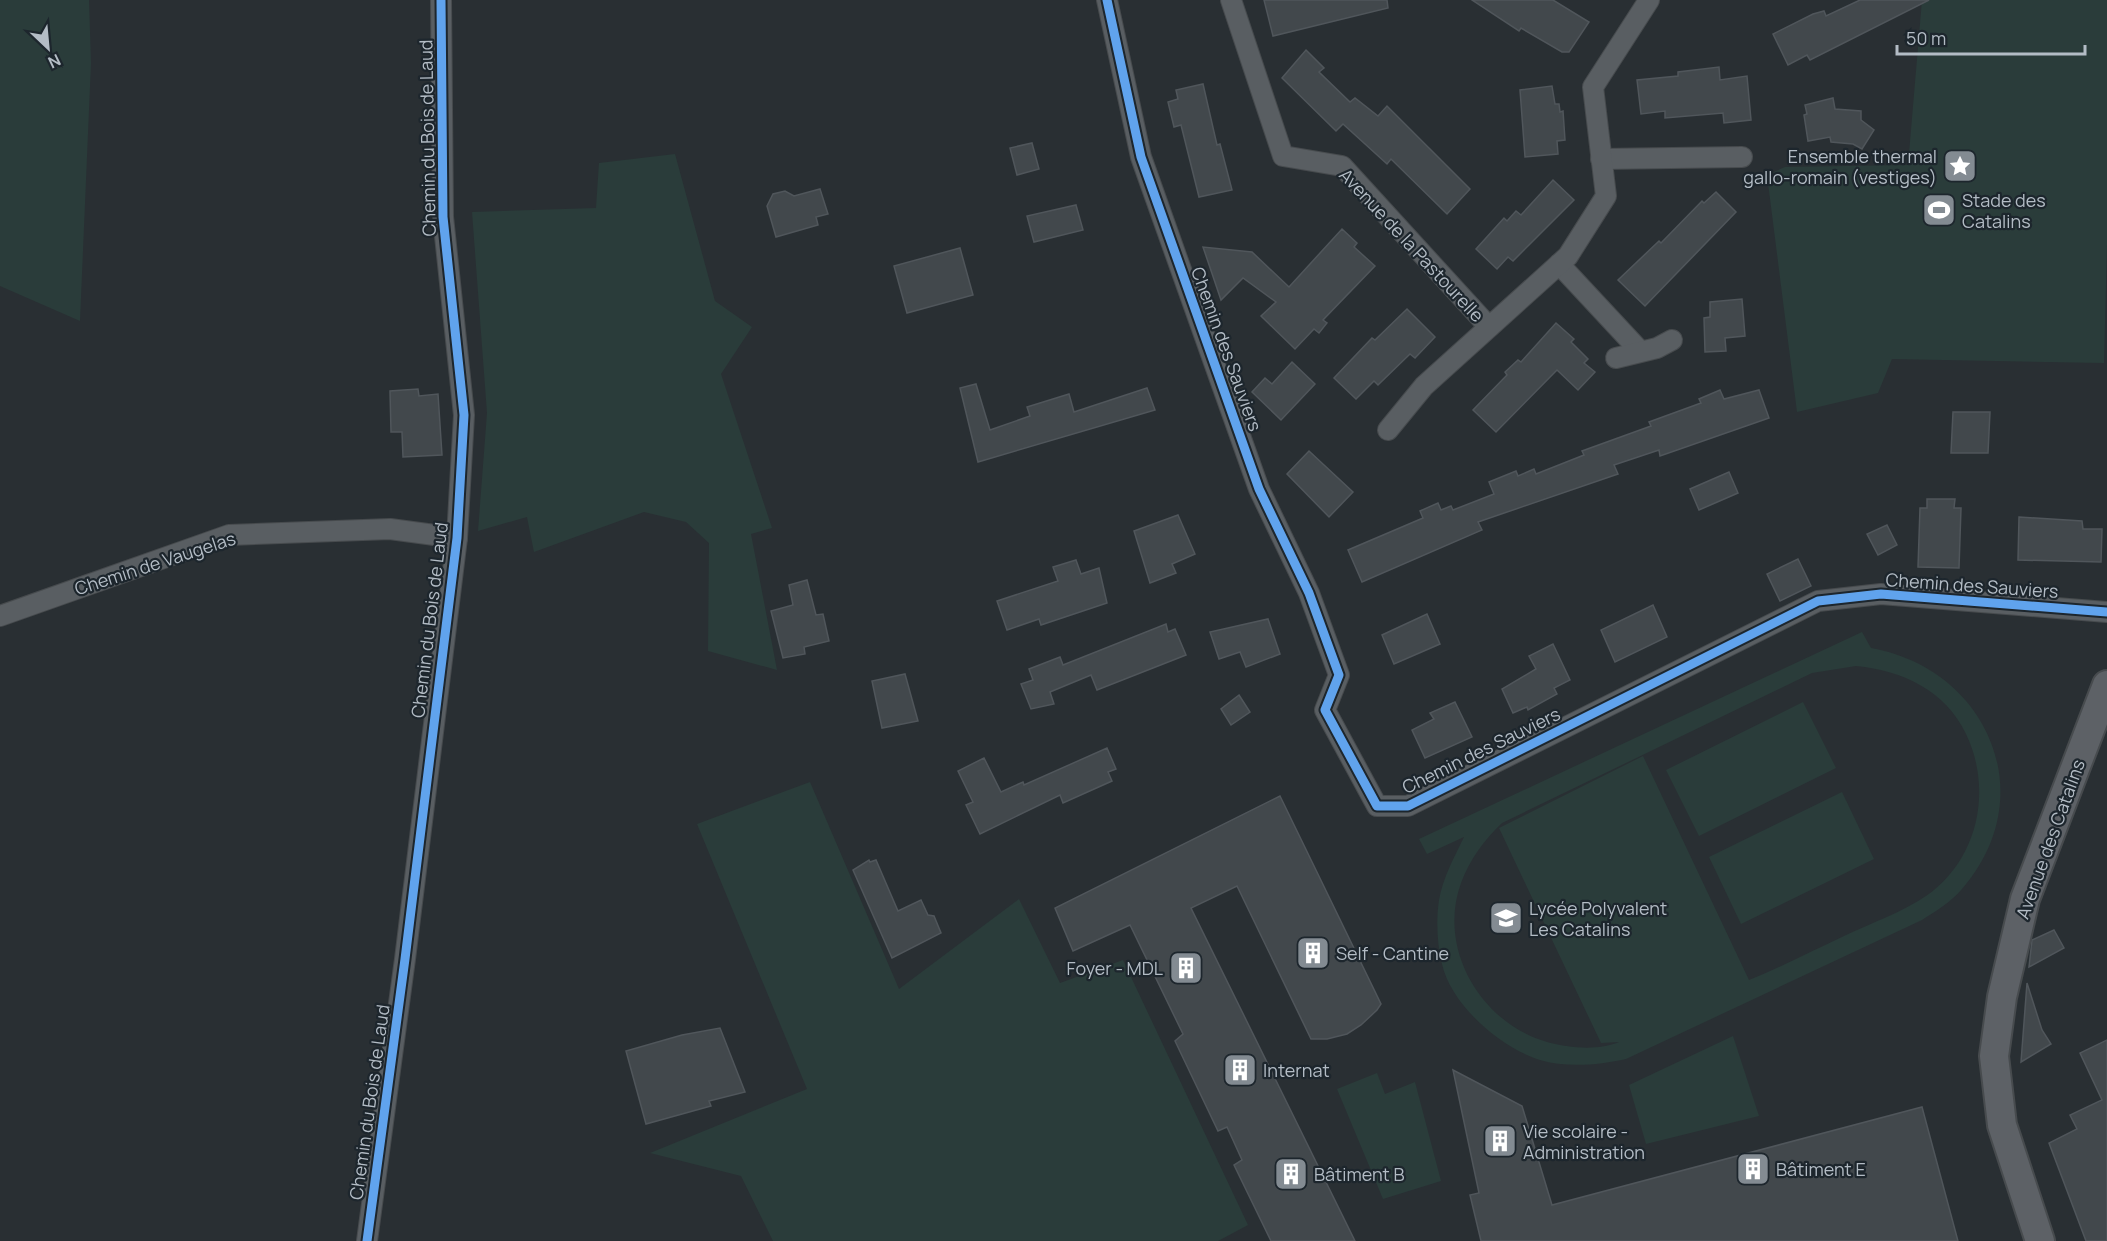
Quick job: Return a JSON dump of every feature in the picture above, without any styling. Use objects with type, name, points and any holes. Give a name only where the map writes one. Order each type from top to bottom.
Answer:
[{"type":"street","name":"Chemin du Bois de Laud","points":[[367,1241],[407,947],[457,538],[464,415],[443,217],[441,0]]},
{"type":"street","name":"Chemin des Sauviers","points":[[1107,0],[1141,157],[1259,489],[1309,592],[1339,675],[1325,710],[1377,806],[1408,806],[1818,601],[1881,594],[2107,612]]},
{"type":"street","name":"Avenue de la Pastourelle","points":[[1231,0],[1284,156],[1342,166],[1490,327]]},
{"type":"street","name":"Avenue de la Pastourelle","points":[[1388,430],[1424,386],[1568,256],[1606,196],[1593,87],[1649,0]]},
{"type":"street","points":[[1601,159],[1742,157]]},
{"type":"street","points":[[1559,264],[1640,351]]},
{"type":"street","points":[[1616,358],[1657,348],[1672,340]]},
{"type":"street","name":"Chemin de Vaugelas","points":[[0,616],[229,535],[390,529],[457,538]]},
{"type":"street","name":"Avenue des Catalins","points":[[2040,1241],[2002,1125],[1994,1056],[2002,997],[2025,898],[2107,685]]},
{"type":"shaded area","points":[[0,0],[89,0],[91,63],[80,321],[0,286]]},
{"type":"shaded area","name":"Stade des Catalins","points":[[1922,0],[2107,0],[2107,245],[2104,363],[1892,359],[1878,393],[1797,412],[1767,175],[1785,167],[1908,165]]},
{"type":"shaded area","points":[[675,154],[715,301],[752,327],[721,374],[772,528],[751,534],[777,670],[708,651],[709,543],[686,522],[644,512],[534,552],[527,517],[478,531],[487,413],[472,212],[596,208],[599,163]]},
{"type":"shaded area","points":[[1862,632],[1871,648],[1912,661],[1946,681],[1973,709],[1991,742],[2000,777],[1998,815],[1986,853],[1962,889],[1943,906],[1922,920],[1626,1059],[1605,1063],[1572,1065],[1540,1060],[1510,1046],[1494,1035],[1467,1009],[1447,979],[1440,956],[1437,924],[1443,883],[1464,837],[1427,854],[1419,839]],"holes":[[[1856,666],[1906,678],[1934,694],[1957,719],[1966,734],[1974,756],[1979,800],[1976,822],[1969,844],[1944,881],[1926,896],[1906,908],[1749,980],[1643,756],[1499,828],[1601,1043],[1619,1042],[1602,1047],[1583,1048],[1547,1042],[1523,1032],[1502,1018],[1484,1001],[1470,980],[1460,957],[1455,933],[1455,908],[1461,883],[1473,858],[1483,843],[1502,823],[1812,673]]]},
{"type":"shaded area","points":[[1803,702],[1836,768],[1699,836],[1666,770]]},
{"type":"shaded area","points":[[810,782],[899,989],[1019,899],[1060,983],[1123,960],[1248,1225],[1218,1241],[773,1241],[741,1176],[650,1153],[807,1089],[697,824]]},
{"type":"shaded area","points":[[1842,792],[1874,859],[1741,924],[1709,857]]},
{"type":"shaded area","points":[[1733,1036],[1759,1116],[1646,1144],[1629,1085]]},
{"type":"shaded area","points":[[1377,1073],[1385,1094],[1415,1082],[1441,1181],[1383,1199],[1337,1089]]},
{"type":"building","points":[[1264,0],[1387,0],[1388,8],[1273,36]]},
{"type":"building","points":[[1472,0],[1553,0],[1589,22],[1569,52],[1562,52],[1521,28],[1519,31]]},
{"type":"building","points":[[1860,0],[1929,0],[1810,60],[1807,55],[1788,65],[1773,34],[1813,14],[1824,11],[1826,16]]},
{"type":"building","points":[[1306,50],[1324,68],[1319,72],[1350,102],[1355,98],[1378,116],[1387,106],[1470,189],[1447,214],[1391,159],[1387,164],[1343,124],[1336,131],[1282,78]]},
{"type":"building","points":[[1719,67],[1720,80],[1747,76],[1751,120],[1724,123],[1723,113],[1665,118],[1665,111],[1641,114],[1637,80],[1678,76],[1678,72]]},
{"type":"building","points":[[1203,84],[1217,145],[1220,144],[1232,190],[1199,197],[1181,125],[1174,127],[1168,102],[1178,99],[1176,90]]},
{"type":"building","points":[[1552,86],[1555,104],[1559,104],[1560,112],[1563,111],[1565,140],[1557,141],[1558,154],[1525,157],[1520,90]]},
{"type":"building","points":[[1833,98],[1835,109],[1861,111],[1861,120],[1874,130],[1862,149],[1853,144],[1831,142],[1830,137],[1808,141],[1804,115],[1807,114],[1805,105]]},
{"type":"building","points":[[1032,143],[1039,169],[1017,175],[1010,148]]},
{"type":"building","points":[[1553,180],[1574,200],[1513,261],[1508,257],[1497,269],[1476,249],[1504,218],[1507,221],[1516,211],[1521,215]]},
{"type":"building","points":[[820,189],[828,214],[816,217],[818,225],[776,237],[767,206],[773,194],[785,191],[794,196]]},
{"type":"building","points":[[1716,192],[1736,212],[1645,306],[1618,280],[1659,241],[1661,243],[1702,201],[1704,203]]},
{"type":"building","points":[[1076,205],[1083,230],[1034,242],[1027,216]]},
{"type":"building","points":[[1342,229],[1357,243],[1354,247],[1375,266],[1323,320],[1327,323],[1319,333],[1314,329],[1295,349],[1261,316],[1276,302],[1243,278],[1221,300],[1203,247],[1252,252],[1289,287]]},
{"type":"building","points":[[960,248],[973,295],[907,313],[894,266]]},
{"type":"building","points":[[1742,299],[1745,336],[1725,338],[1726,351],[1705,352],[1704,318],[1710,317],[1710,302]]},
{"type":"building","points":[[1407,309],[1435,337],[1415,358],[1410,354],[1378,385],[1374,381],[1356,399],[1334,378],[1372,338],[1375,340]]},
{"type":"building","points":[[1556,323],[1574,339],[1571,342],[1588,359],[1584,363],[1595,372],[1578,390],[1557,370],[1496,432],[1473,410],[1507,375],[1505,372],[1518,360],[1521,362]]},
{"type":"building","points":[[1292,362],[1315,384],[1281,420],[1252,392],[1265,378],[1272,384]]},
{"type":"building","points":[[976,384],[990,430],[1030,416],[1027,407],[1069,394],[1074,412],[1147,388],[1155,410],[978,462],[960,388]]},
{"type":"building","points":[[418,389],[419,396],[438,394],[442,455],[403,457],[402,432],[391,432],[390,391]]},
{"type":"building","points":[[1720,390],[1724,399],[1759,390],[1769,418],[1660,456],[1659,450],[1614,465],[1618,474],[1478,522],[1482,530],[1362,582],[1348,550],[1423,518],[1420,511],[1438,503],[1441,510],[1451,506],[1453,510],[1494,494],[1489,482],[1516,471],[1518,476],[1534,469],[1536,474],[1584,455],[1582,451],[1651,426],[1649,422],[1701,403],[1699,399]]},
{"type":"building","points":[[1953,412],[1990,412],[1988,453],[1951,453]]},
{"type":"building","points":[[1309,451],[1353,492],[1329,517],[1287,474]]},
{"type":"building","points":[[1729,472],[1738,493],[1699,510],[1690,489]]},
{"type":"building","points":[[1927,499],[1955,499],[1954,508],[1961,508],[1959,568],[1918,567],[1920,508],[1927,508]]},
{"type":"building","points":[[1178,515],[1195,554],[1172,564],[1176,573],[1150,583],[1134,531]]},
{"type":"building","points":[[2019,517],[2082,521],[2083,529],[2102,529],[2101,562],[2018,560]]},
{"type":"building","points":[[1887,525],[1897,545],[1878,555],[1867,534]]},
{"type":"building","points":[[1798,559],[1811,586],[1780,601],[1767,574]]},
{"type":"building","points":[[1076,560],[1081,574],[1099,568],[1107,603],[1041,625],[1039,619],[1007,630],[997,601],[1058,581],[1053,567]]},
{"type":"building","points":[[807,580],[816,615],[823,614],[829,641],[804,647],[805,654],[783,658],[771,611],[793,605],[789,585]]},
{"type":"building","points":[[1653,605],[1667,637],[1615,662],[1601,630]]},
{"type":"building","points":[[1427,614],[1440,644],[1394,664],[1382,635]]},
{"type":"building","points":[[1268,619],[1280,654],[1246,667],[1240,652],[1219,659],[1210,632]]},
{"type":"building","points":[[1166,624],[1168,632],[1175,629],[1186,655],[1097,690],[1091,675],[1050,692],[1054,704],[1031,709],[1021,684],[1033,680],[1029,669],[1060,657],[1063,665]]},
{"type":"building","points":[[1553,644],[1570,680],[1554,688],[1557,694],[1528,710],[1527,707],[1513,713],[1502,689],[1536,669],[1529,656]]},
{"type":"building","points":[[905,674],[918,721],[882,728],[872,681]]},
{"type":"building","points":[[1239,695],[1250,712],[1231,725],[1221,709]]},
{"type":"building","points":[[1455,702],[1472,737],[1425,758],[1412,730],[1434,719],[1430,713]]},
{"type":"building","points":[[1107,748],[1116,769],[1108,772],[1112,781],[1063,803],[1060,795],[980,834],[966,805],[973,802],[958,771],[984,758],[1001,792],[1023,782],[1024,785]]},
{"type":"building","points":[[1280,796],[1381,1004],[1377,1010],[1347,1034],[1327,1039],[1311,1039],[1237,886],[1191,908],[1355,1241],[1271,1241],[1234,1165],[1242,1160],[1227,1127],[1218,1131],[1175,1041],[1183,1034],[1130,925],[1073,951],[1055,908]]},
{"type":"building","points":[[869,860],[870,862],[876,860],[898,911],[921,900],[928,915],[934,916],[941,933],[892,958],[853,870]]},
{"type":"building","points":[[2054,930],[2064,948],[2029,967],[2032,940]]},
{"type":"building","points":[[2027,983],[2042,1030],[2051,1044],[2021,1062]]},
{"type":"building","points":[[720,1028],[745,1092],[709,1101],[711,1106],[646,1124],[626,1051],[682,1035]]},
{"type":"building","points":[[2107,1040],[2107,1241],[2086,1241],[2049,1143],[2077,1129],[2070,1115],[2102,1100],[2080,1053]]},
{"type":"building","points":[[1453,1070],[1522,1106],[1552,1205],[1922,1107],[1958,1241],[1481,1241],[1470,1195],[1479,1193]]},
{"type":"cycle path","points":[[367,1241],[405,959],[457,538],[464,415],[443,217],[441,0]]},
{"type":"cycle path","points":[[1107,0],[1141,157],[1259,489],[1309,593],[1339,675],[1325,710],[1377,806],[1408,806],[1818,601],[1881,594],[2107,612]]},
{"type":"place","name":"Ensemble thermal gallo-romain (vestiges)","points":[[1960,166]]},
{"type":"place","name":"Stade des Catalins","points":[[1939,210]]},
{"type":"place","name":"Lycée Polyvalent Les Catalins","points":[[1506,918]]},
{"type":"place","name":"Self - Cantine","points":[[1313,953]]},
{"type":"place","name":"Foyer - MDL","points":[[1186,968]]},
{"type":"place","name":"Internat","points":[[1240,1070]]},
{"type":"place","name":"Vie scolaire - Administration","points":[[1500,1141]]},
{"type":"place","name":"Bâtiment E","points":[[1753,1169]]},
{"type":"place","name":"Bâtiment B","points":[[1291,1174]]}]
